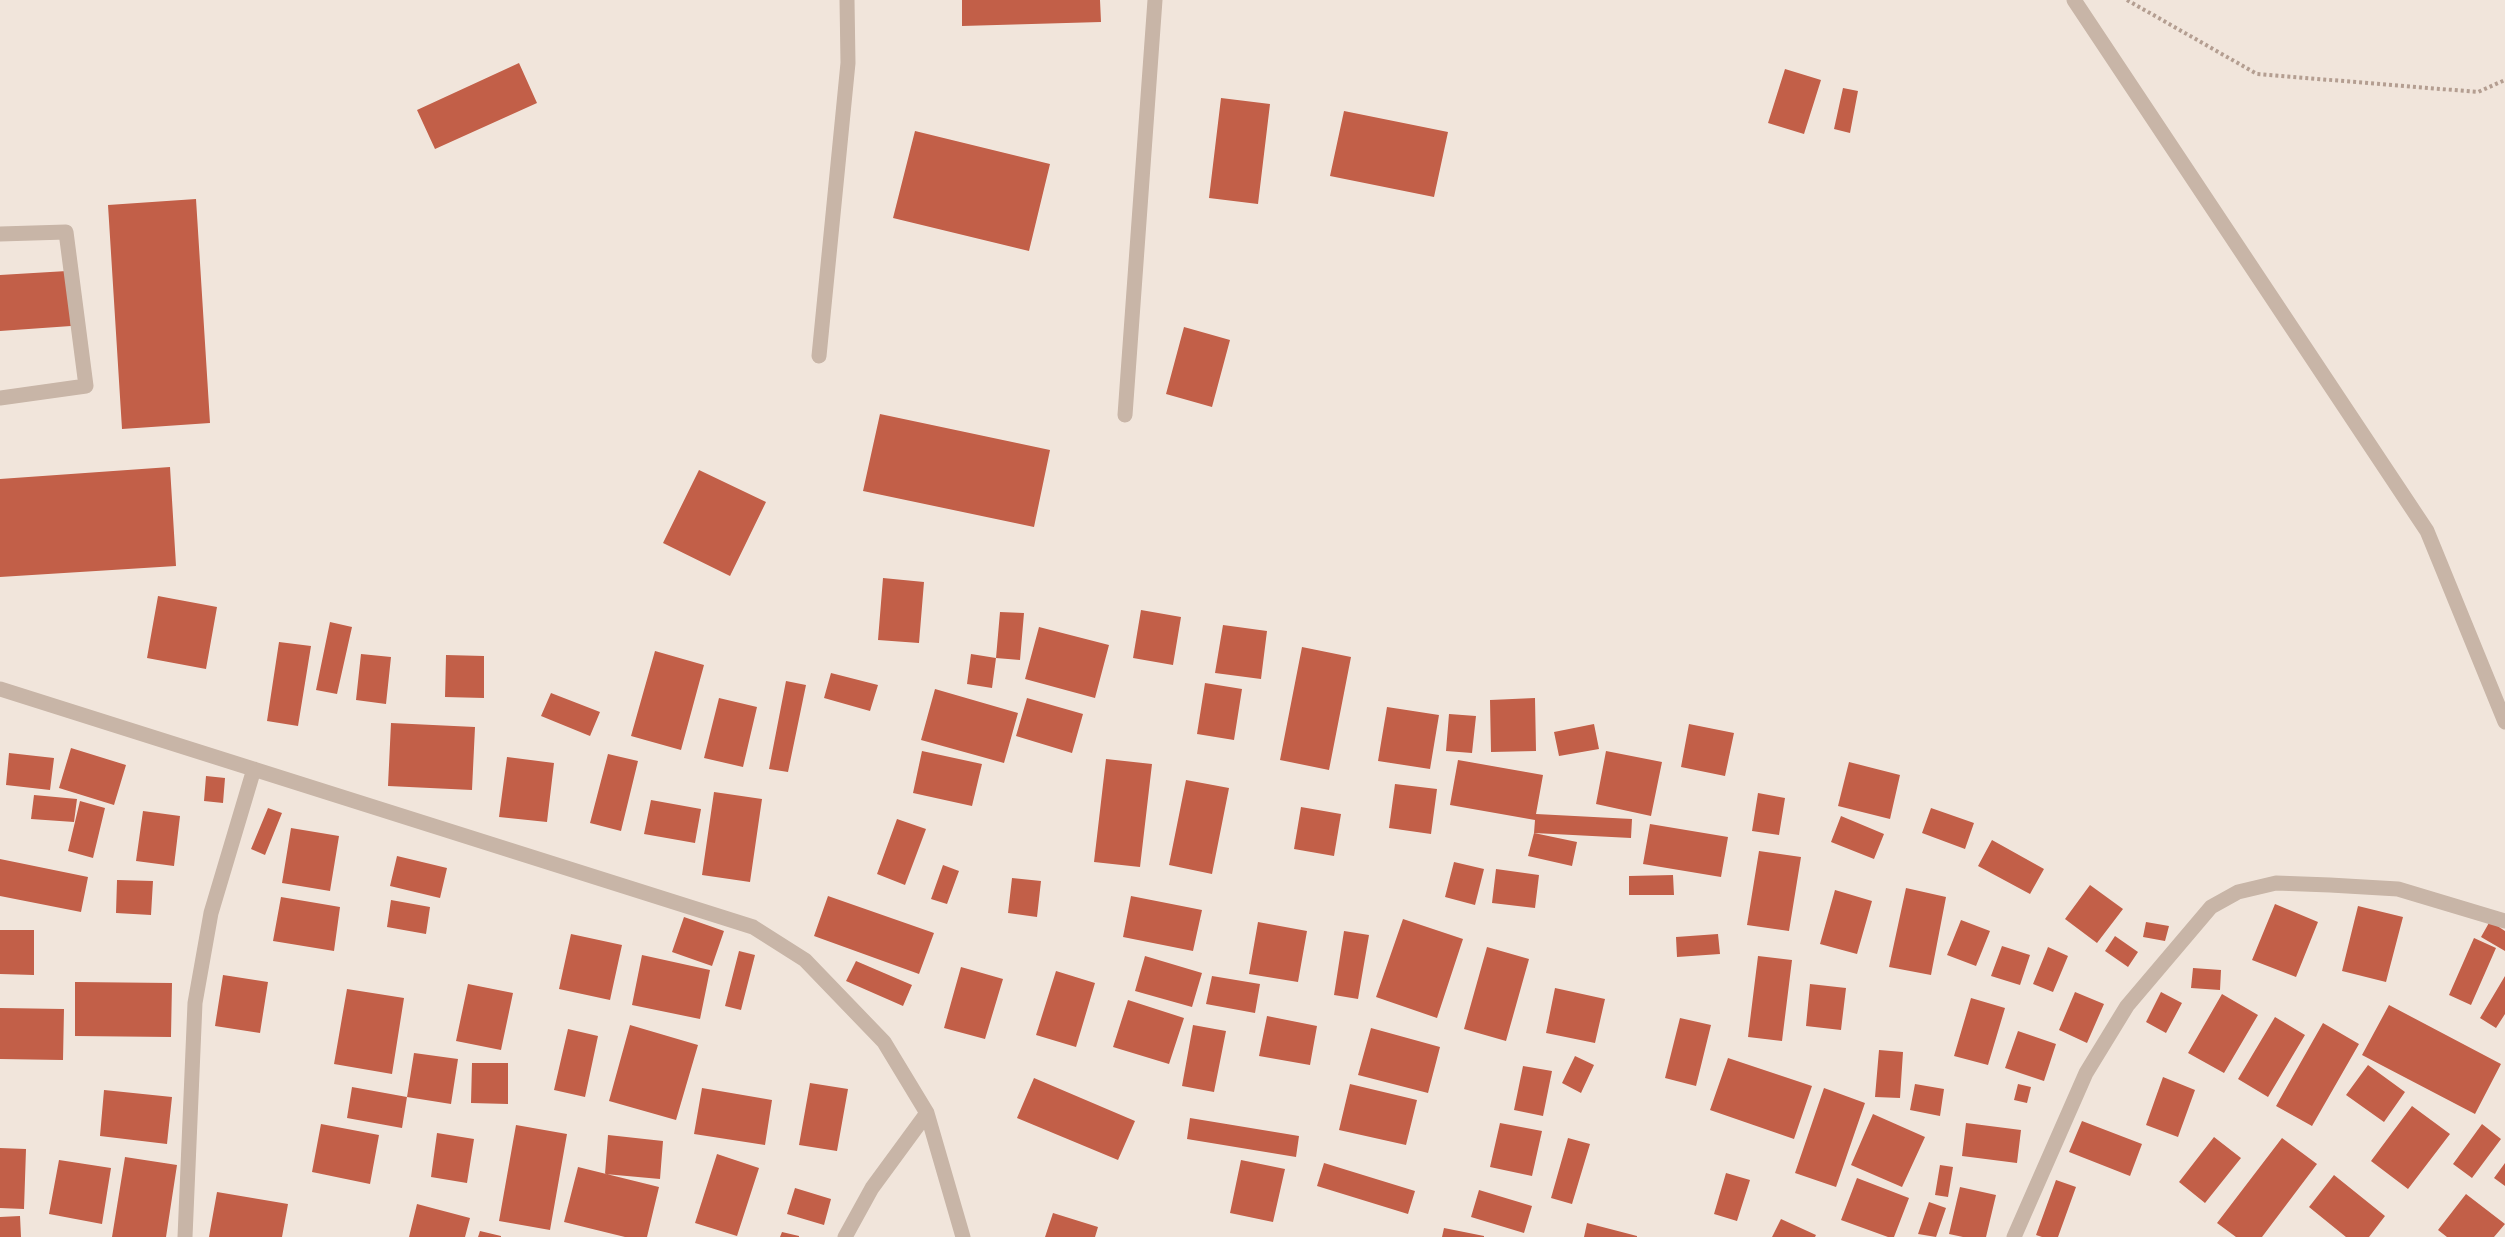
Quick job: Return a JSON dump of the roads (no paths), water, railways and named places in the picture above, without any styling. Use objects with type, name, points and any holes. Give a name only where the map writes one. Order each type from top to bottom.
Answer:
[{"type":"street","points":[[819,356],[848,63],[847,0]]},
{"type":"street","points":[[1125,415],[1155,0]]},
{"type":"street","points":[[2074,0],[2427,531],[2505,722]]},
{"type":"street","points":[[0,234],[66,232],[86,386],[0,398]]},
{"type":"street","points":[[0,689],[753,927],[805,960],[849,1003],[884,1042],[927,1113],[963,1237]]},
{"type":"street","points":[[185,1237],[195,1003],[211,913],[254,769]]},
{"type":"street","points":[[2014,1237],[2092,1064],[2127,1006],[2211,907],[2238,892],[2276,883],[2330,885],[2398,889],[2505,921]]},
{"type":"street","points":[[845,1237],[872,1188],[927,1113]]}]
